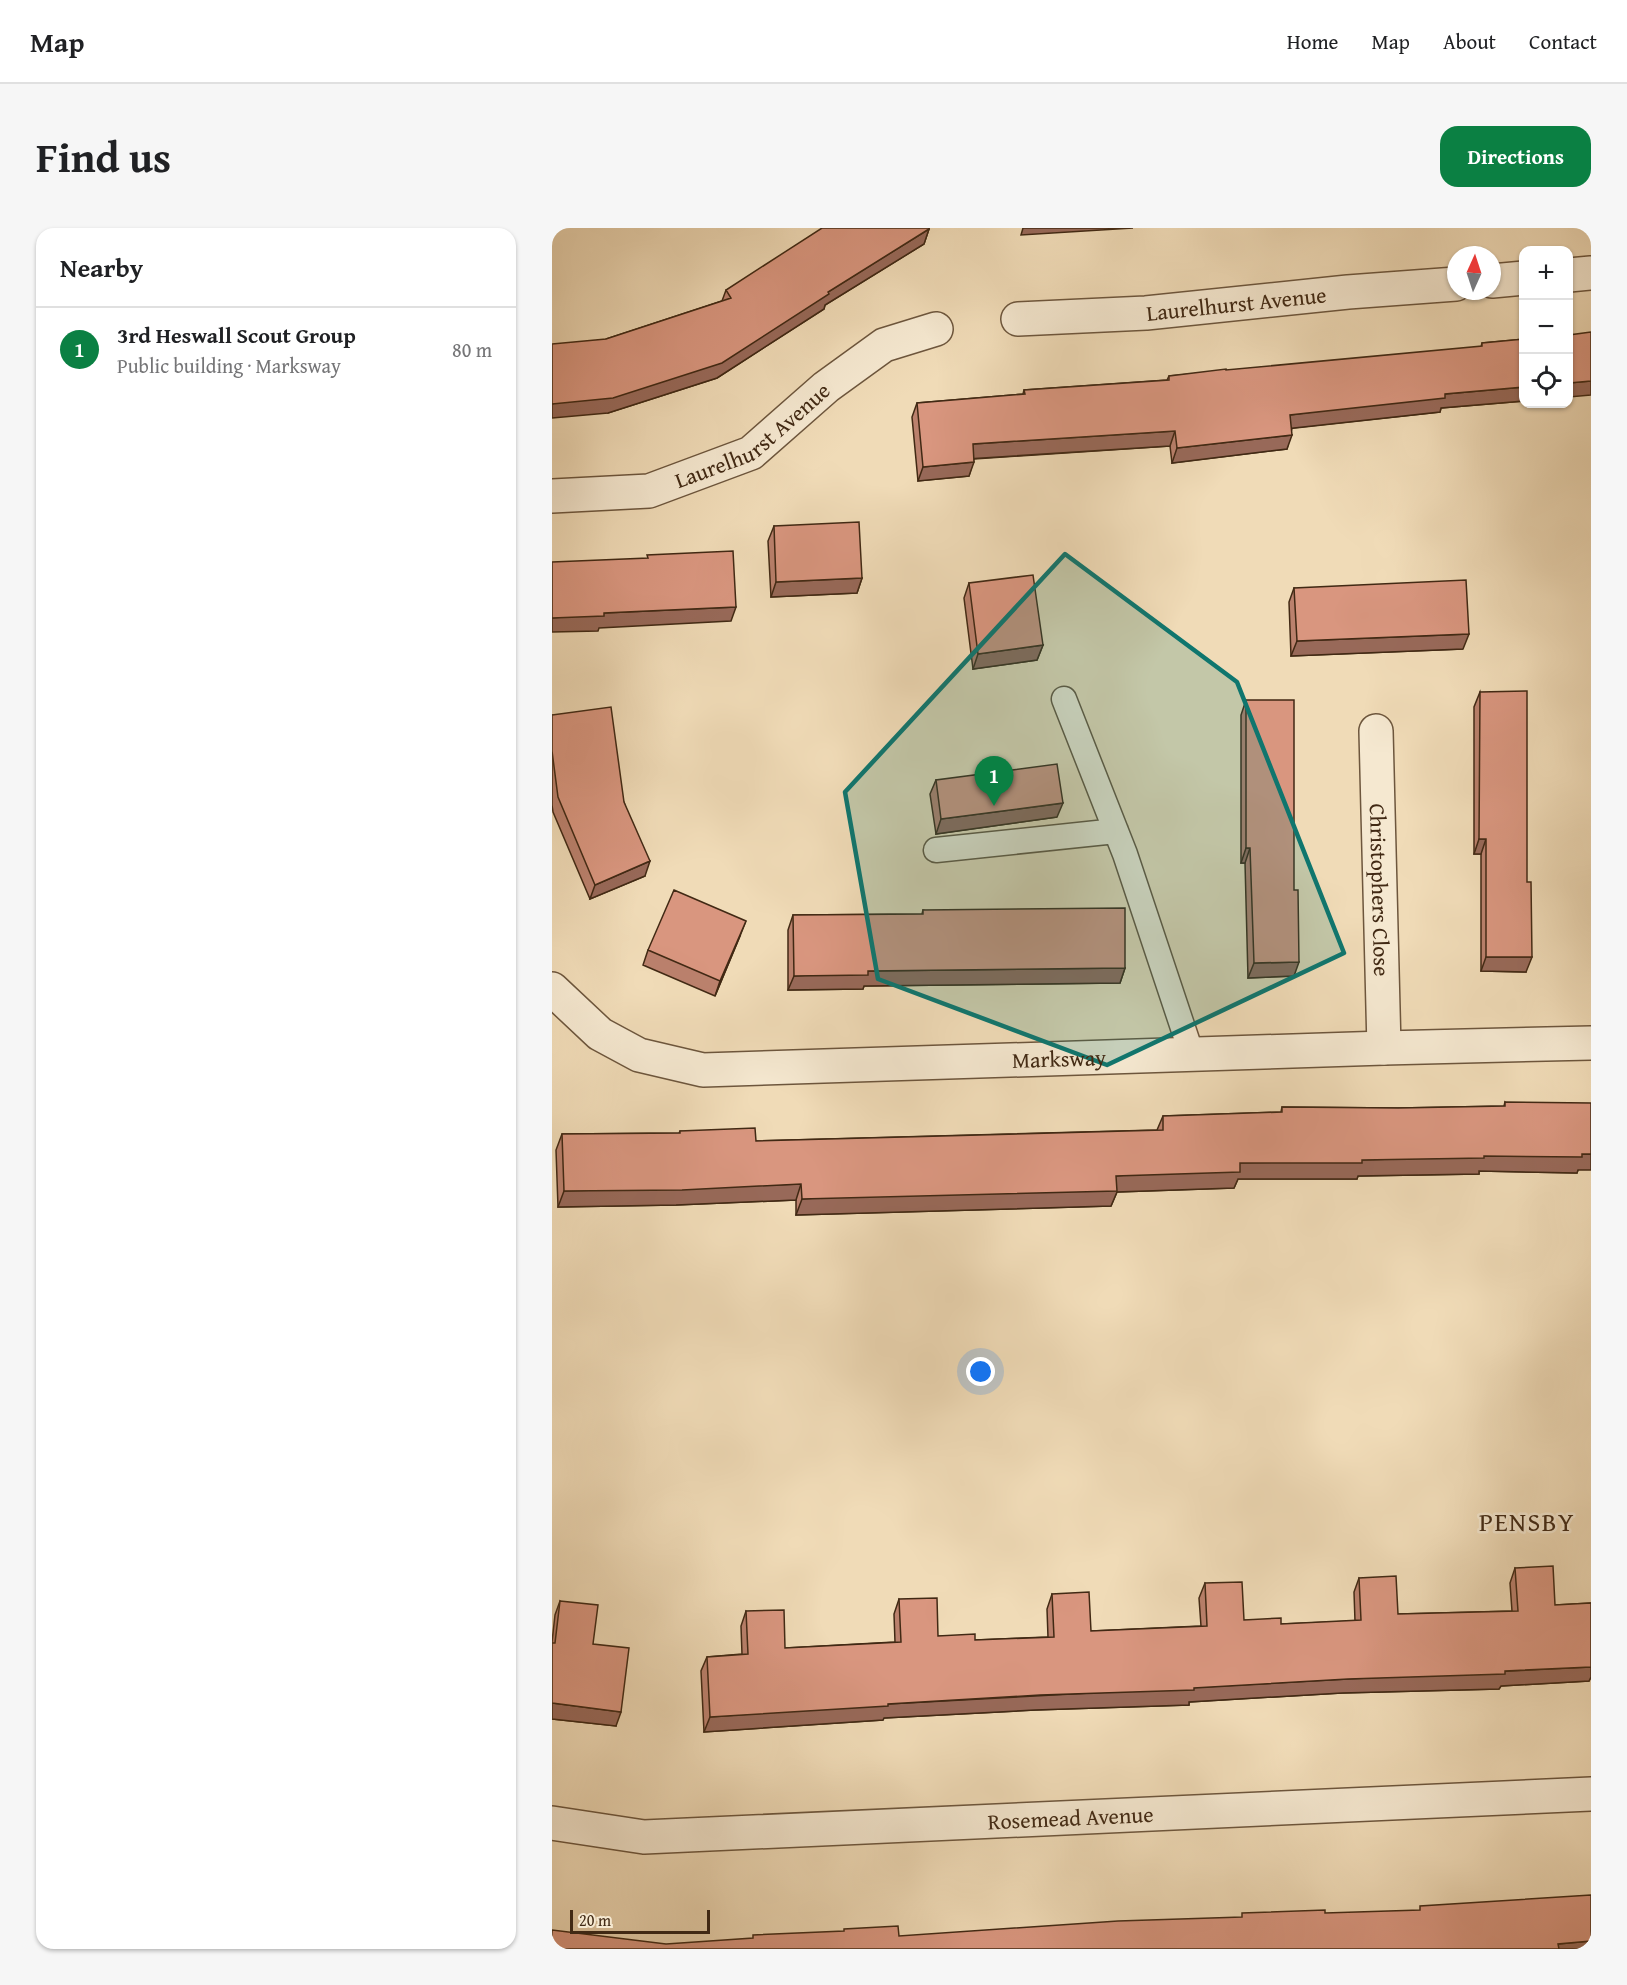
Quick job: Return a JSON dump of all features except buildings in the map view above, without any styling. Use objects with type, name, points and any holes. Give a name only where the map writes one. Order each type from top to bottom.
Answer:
[{"type":"street","points":[[1573,275],[1591,273]]},
{"type":"street","points":[[1501,280],[1519,278]]},
{"type":"street","name":"Laurelhurst Avenue","points":[[1018,319],[1146,313],[1348,292],[1447,285]]},
{"type":"street","name":"Laurelhurst Avenue","points":[[552,496],[649,490],[751,453],[826,387],[884,345],[936,329]]},
{"type":"street","name":"Christophers Close","points":[[1376,731],[1384,1048]]},
{"type":"street","name":"Marksway","points":[[552,989],[600,1034],[619,1045],[639,1055],[703,1070],[1591,1043]]},
{"type":"street","name":"Rosemead Avenue","points":[[552,1823],[644,1836],[1591,1794]]},
{"type":"lane","points":[[1065,699],[1116,831],[1192,1055]]},
{"type":"lane","points":[[936,850],[1116,831]]},
{"type":"highlighted area","points":[[1065,554],[1237,682],[1344,953],[1107,1065],[878,979],[845,792]]},
{"type":"place","name":"3rd Heswall Scout Group","points":[[994,806]]},
{"type":"district","name":"PENSBY","points":[[1527,1521]]}]
